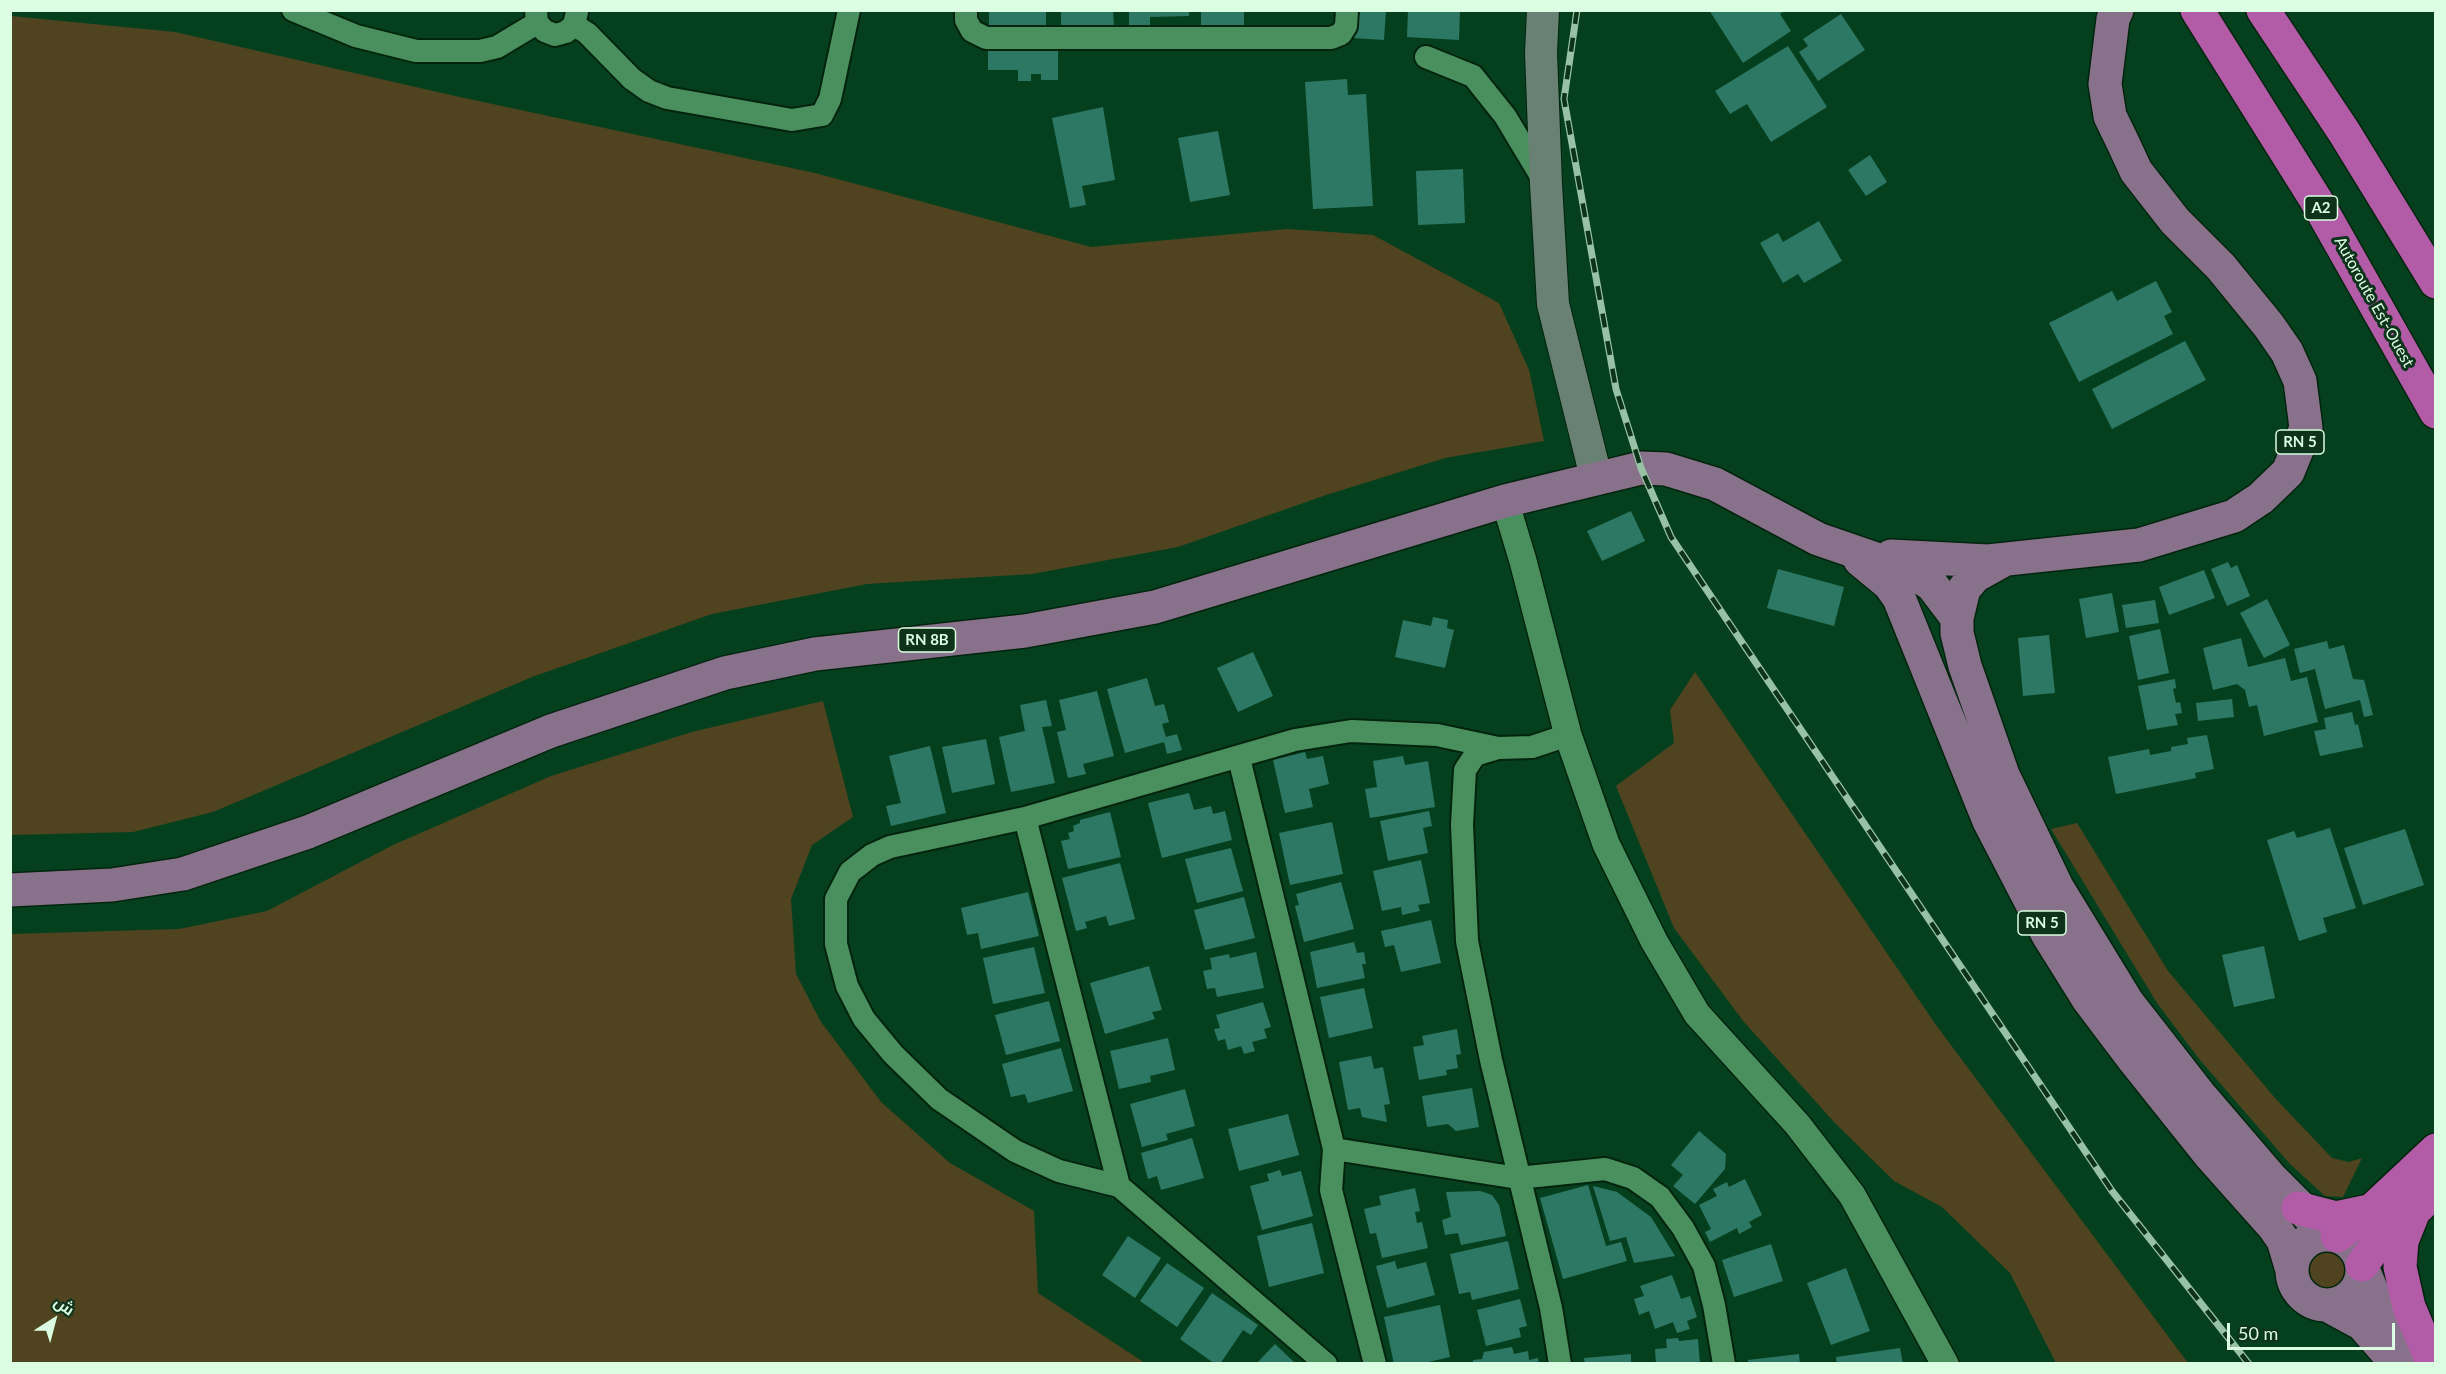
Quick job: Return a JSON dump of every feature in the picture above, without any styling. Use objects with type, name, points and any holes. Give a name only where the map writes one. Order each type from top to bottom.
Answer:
[{"type":"highway","name":"Autoroute Est-Ouest","points":[[2197,10],[2316,200],[2436,412]]},
{"type":"highway","points":[[2263,10],[2350,142],[2436,282]]},
{"type":"highway","points":[[2335,1236],[2371,1211],[2436,1150]]},
{"type":"highway","points":[[2362,1266],[2377,1244],[2425,1200]]},
{"type":"highway","points":[[2425,1200],[2402,1241],[2400,1267],[2409,1307],[2433,1364]]},
{"type":"highway","points":[[2298,1208],[2336,1218],[2371,1211]]},
{"type":"main road","points":[[1543,10],[1541,53],[1553,304],[1596,477]]},
{"type":"main road","name":"RN 5","points":[[1845,548],[1882,555],[1968,561],[2004,560],[2139,545],[2234,516],[2261,498],[2288,472],[2306,428],[2300,381],[2287,352],[2221,267],[2175,221],[2136,171],[2110,116],[2105,84],[2113,19],[2117,10]]},
{"type":"main road","name":"RN 8B","points":[[10,890],[112,885],[183,874],[308,832],[551,731],[725,673],[815,654],[1026,631],[1155,607],[1505,501],[1596,477],[1641,468],[1666,469],[1714,483],[1818,539],[1845,548]]},
{"type":"main road","points":[[1845,548],[1911,571],[1932,585],[1957,618]]},
{"type":"main road","name":"RN 5","points":[[1845,548],[1889,584],[1899,598],[1989,821],[2048,935],[2088,999],[2134,1060],[2209,1154],[2274,1227],[2283,1240],[2292,1270]]},
{"type":"main road","name":"RN 5","points":[[2004,560],[1975,576],[1964,589],[1957,618],[1957,633],[1965,666],[2003,776],[2057,887],[2091,946],[2158,1044],[2298,1208],[2311,1221],[2335,1236]]},
{"type":"main road","points":[[1932,585],[1968,561]]},
{"type":"main road","name":"RN 5","points":[[1932,585],[1927,608],[1933,681]]},
{"type":"main road","points":[[2397,1364],[2362,1324],[2327,1305],[2306,1297],[2298,1289],[2292,1270],[2298,1251],[2305,1243],[2323,1235],[2335,1236],[2353,1246],[2378,1305],[2428,1364]]},
{"type":"main road","points":[[2327,1305],[2349,1298],[2356,1289],[2362,1266]]},
{"type":"street","points":[[293,10],[356,36],[427,51],[460,53],[497,47],[536,17],[545,31],[555,35],[566,32],[575,18],[632,79],[649,91],[668,98],[792,120],[822,115],[830,99],[849,10]]},
{"type":"street","points":[[966,10],[966,20],[972,31],[986,38],[1331,38],[1341,34],[1346,26],[1347,10]]},
{"type":"street","points":[[1426,57],[1473,76],[1505,116],[1546,184]]},
{"type":"street","points":[[1505,501],[1568,735],[1606,844],[1654,941],[1697,1014],[1797,1124],[1852,1195],[1945,1364]]},
{"type":"street","points":[[1326,1364],[1119,1186],[1059,1171],[1015,1151],[939,1099],[893,1054],[864,1019],[847,986],[836,944],[836,899],[850,872],[872,855],[890,847],[1025,818],[1295,740],[1351,731],[1437,735],[1498,748],[1532,747],[1568,735]]},
{"type":"street","points":[[1498,748],[1475,755],[1465,770],[1462,825],[1467,941],[1518,1178],[1551,1308],[1560,1364]]},
{"type":"street","points":[[1239,758],[1334,1149],[1331,1190],[1375,1364]]},
{"type":"street","points":[[1025,818],[1119,1186]]},
{"type":"street","points":[[1334,1149],[1518,1178],[1605,1169],[1633,1178],[1660,1197],[1683,1228],[1704,1266],[1714,1305],[1724,1364]]},
{"type":"shaded area","points":[[11,16],[175,32],[455,96],[815,173],[1091,247],[1288,229],[1373,235],[1499,303],[1529,370],[1544,441],[1445,458],[1326,495],[1178,547],[1032,574],[867,584],[712,614],[532,677],[213,812],[133,832],[11,835]]},
{"type":"shaded area","points":[[1695,672],[1936,1025],[2188,1363],[2056,1363],[2010,1273],[1942,1207],[1894,1181],[1835,1123],[1744,1022],[1674,928],[1616,786],[1674,743],[1670,710]]},
{"type":"shaded area","points":[[823,701],[853,817],[812,845],[791,899],[796,974],[821,1022],[881,1102],[950,1163],[1034,1211],[1038,1293],[1145,1363],[11,1363],[11,934],[179,929],[267,911],[393,845],[551,776],[692,732]]},
{"type":"shaded area","points":[[2077,823],[2168,971],[2275,1098],[2332,1158],[2349,1162],[2362,1158],[2343,1197],[2325,1196],[2290,1164],[2200,1060],[2157,1003],[2051,829]]},
{"type":"shaded area","points":[[2327,1244],[2341,1248],[2349,1256],[2353,1270],[2349,1284],[2341,1292],[2327,1296],[2313,1292],[2305,1284],[2301,1270],[2305,1256],[2313,1248]]},
{"type":"building","points":[[989,10],[1046,10],[1046,30],[989,31]]},
{"type":"building","points":[[1061,10],[1113,10],[1114,27],[1061,28]]},
{"type":"building","points":[[1129,10],[1189,10],[1189,16],[1150,17],[1150,27],[1129,27]]},
{"type":"building","points":[[1201,10],[1244,10],[1244,27],[1201,27]]},
{"type":"building","points":[[1354,10],[1386,10],[1384,40],[1353,38]]},
{"type":"building","points":[[1408,10],[1460,10],[1459,40],[1407,37]]},
{"type":"building","points":[[1709,10],[1785,10],[1780,14],[1791,31],[1743,63]]},
{"type":"building","points":[[1841,14],[1865,50],[1818,81],[1799,52],[1808,46],[1803,39]]},
{"type":"building","points":[[988,44],[1058,45],[1058,80],[1041,80],[1041,74],[1031,74],[1031,81],[1018,81],[1018,70],[988,70]]},
{"type":"building","points":[[1788,46],[1827,107],[1771,142],[1747,104],[1730,114],[1715,91]]},
{"type":"building","points":[[1347,79],[1348,95],[1366,94],[1373,206],[1313,209],[1305,82]]},
{"type":"building","points":[[1103,107],[1115,180],[1082,186],[1086,205],[1070,208],[1052,118]]},
{"type":"building","points":[[1218,131],[1230,195],[1190,202],[1178,138]]},
{"type":"building","points":[[1870,155],[1887,182],[1866,196],[1848,170]]},
{"type":"building","points":[[1463,169],[1465,223],[1418,225],[1416,171]]},
{"type":"building","points":[[1819,221],[1842,261],[1804,283],[1798,274],[1783,283],[1760,243],[1778,233],[1783,242]]},
{"type":"building","points":[[2156,281],[2172,312],[2164,316],[2173,334],[2079,382],[2049,323],[2112,291],[2117,301]]},
{"type":"building","points":[[2185,341],[2206,380],[2112,429],[2092,389]]},
{"type":"building","points":[[1631,511],[1645,541],[1602,561],[1587,531]]},
{"type":"building","points":[[2228,562],[2231,568],[2237,565],[2250,596],[2227,606],[2211,569]]},
{"type":"building","points":[[1778,569],[1844,587],[1834,626],[1767,608]]},
{"type":"building","points":[[2204,570],[2215,598],[2169,615],[2159,587]]},
{"type":"building","points":[[2112,593],[2119,632],[2086,638],[2079,599]]},
{"type":"building","points":[[2267,599],[2290,645],[2264,658],[2240,613]]},
{"type":"building","points":[[2155,600],[2159,623],[2126,628],[2122,605]]},
{"type":"building","points":[[1433,617],[1448,620],[1447,628],[1454,630],[1445,668],[1395,657],[1403,620],[1431,626]]},
{"type":"building","points":[[2160,629],[2169,673],[2138,680],[2129,636]]},
{"type":"building","points":[[2049,635],[2055,693],[2023,696],[2018,638]]},
{"type":"building","points":[[2241,638],[2248,667],[2285,658],[2291,681],[2307,677],[2318,722],[2264,736],[2257,705],[2249,707],[2245,690],[2237,684],[2213,690],[2203,648]]},
{"type":"building","points":[[2327,641],[2329,649],[2344,645],[2353,679],[2364,680],[2373,715],[2364,717],[2360,700],[2325,709],[2315,669],[2300,673],[2294,649]]},
{"type":"building","points":[[1253,652],[1273,696],[1238,712],[1217,668]]},
{"type":"building","points":[[1147,678],[1155,706],[1164,704],[1169,722],[1162,724],[1166,737],[1177,734],[1182,750],[1167,754],[1164,742],[1125,753],[1107,689]]},
{"type":"building","points":[[2175,679],[2176,688],[2173,689],[2176,703],[2180,702],[2182,713],[2175,714],[2178,725],[2147,730],[2138,686]]},
{"type":"building","points":[[1097,691],[1114,756],[1083,764],[1086,774],[1068,778],[1057,732],[1066,730],[1059,700]]},
{"type":"building","points":[[2232,699],[2234,717],[2198,721],[2196,703]]},
{"type":"building","points":[[1046,700],[1052,726],[1042,727],[1055,783],[1011,792],[999,737],[1025,731],[1020,705]]},
{"type":"building","points":[[2352,712],[2355,725],[2358,724],[2363,747],[2320,756],[2314,731],[2326,729],[2324,718]]},
{"type":"building","points":[[2207,735],[2214,769],[2195,773],[2196,778],[2116,794],[2108,757],[2149,749],[2150,755],[2171,751],[2171,747],[2188,744],[2187,738]]},
{"type":"building","points":[[986,739],[995,784],[952,793],[942,747]]},
{"type":"building","points":[[930,746],[946,813],[891,826],[886,806],[901,803],[889,756]]},
{"type":"building","points":[[1305,752],[1307,759],[1323,756],[1329,784],[1309,789],[1313,807],[1285,813],[1273,760]]},
{"type":"building","points":[[1403,756],[1405,765],[1428,761],[1435,807],[1370,818],[1365,789],[1377,787],[1373,761]]},
{"type":"building","points":[[1189,793],[1194,810],[1211,806],[1213,814],[1225,811],[1232,840],[1162,858],[1148,803]]},
{"type":"building","points":[[1429,811],[1432,826],[1423,828],[1428,853],[1388,861],[1380,821]]},
{"type":"building","points":[[1110,812],[1121,857],[1068,869],[1061,841],[1070,839],[1068,833],[1074,831],[1073,826],[1080,823],[1080,820]]},
{"type":"building","points":[[1332,822],[1343,874],[1290,885],[1279,833]]},
{"type":"building","points":[[2330,828],[2356,908],[2323,918],[2327,932],[2299,941],[2267,840],[2294,831],[2297,838]]},
{"type":"building","points":[[2405,829],[2424,885],[2363,905],[2344,848]]},
{"type":"building","points":[[1231,848],[1243,891],[1197,903],[1185,859]]},
{"type":"building","points":[[1421,860],[1430,903],[1418,905],[1420,911],[1402,915],[1401,907],[1382,911],[1373,871]]},
{"type":"building","points":[[1120,863],[1135,919],[1109,926],[1106,916],[1085,922],[1087,928],[1076,931],[1062,878]]},
{"type":"building","points":[[1341,882],[1354,929],[1304,942],[1295,906],[1299,905],[1296,894]]},
{"type":"building","points":[[1028,892],[1039,936],[981,949],[978,933],[967,935],[961,908]]},
{"type":"building","points":[[1244,897],[1255,938],[1205,950],[1194,910]]},
{"type":"building","points":[[1431,920],[1441,963],[1401,972],[1394,945],[1385,947],[1381,931]]},
{"type":"building","points":[[1354,942],[1357,953],[1364,952],[1366,964],[1362,964],[1365,978],[1317,988],[1310,952]]},
{"type":"building","points":[[2264,946],[2275,998],[2234,1007],[2222,955]]},
{"type":"building","points":[[1034,947],[1045,993],[993,1004],[983,958]]},
{"type":"building","points":[[1256,952],[1264,988],[1217,997],[1215,988],[1207,989],[1203,971],[1212,969],[1210,958],[1229,954],[1230,958]]},
{"type":"building","points":[[1149,966],[1162,1010],[1152,1012],[1155,1019],[1105,1034],[1090,983]]},
{"type":"building","points":[[1364,988],[1373,1028],[1329,1038],[1320,997]]},
{"type":"building","points":[[1049,1001],[1060,1041],[1006,1055],[995,1015]]},
{"type":"building","points":[[1263,1002],[1271,1027],[1264,1029],[1267,1038],[1252,1042],[1255,1051],[1244,1054],[1241,1046],[1228,1050],[1225,1039],[1218,1041],[1214,1029],[1220,1028],[1216,1015]]},
{"type":"building","points":[[1457,1029],[1461,1054],[1456,1055],[1458,1068],[1446,1070],[1447,1075],[1419,1080],[1413,1047],[1424,1045],[1422,1036]]},
{"type":"building","points":[[1168,1038],[1175,1070],[1150,1076],[1151,1082],[1119,1089],[1110,1051]]},
{"type":"building","points":[[1061,1048],[1073,1091],[1028,1103],[1025,1094],[1011,1097],[1002,1064]]},
{"type":"building","points":[[1371,1056],[1374,1069],[1383,1067],[1390,1104],[1384,1105],[1387,1122],[1362,1117],[1360,1108],[1348,1110],[1339,1062]]},
{"type":"building","points":[[1472,1088],[1479,1127],[1456,1131],[1448,1124],[1427,1127],[1422,1096]]},
{"type":"building","points":[[1185,1089],[1195,1126],[1166,1134],[1168,1140],[1142,1147],[1130,1104]]},
{"type":"building","points":[[1288,1114],[1299,1155],[1239,1171],[1228,1129]]},
{"type":"building","points":[[1699,1131],[1726,1154],[1725,1169],[1695,1204],[1673,1186],[1683,1175],[1671,1165]]},
{"type":"building","points":[[1192,1138],[1204,1178],[1161,1190],[1157,1176],[1148,1179],[1141,1153]]},
{"type":"building","points":[[1280,1170],[1282,1176],[1301,1171],[1313,1216],[1262,1230],[1250,1186],[1269,1181],[1267,1174]]},
{"type":"building","points":[[1745,1179],[1762,1215],[1749,1222],[1752,1227],[1739,1234],[1737,1228],[1710,1242],[1705,1232],[1711,1229],[1699,1205],[1717,1196],[1713,1189],[1727,1182],[1729,1187]]},
{"type":"building","points":[[1588,1185],[1606,1246],[1621,1242],[1627,1261],[1563,1279],[1540,1198]]},
{"type":"building","points":[[1593,1186],[1617,1192],[1651,1217],[1675,1256],[1634,1263],[1626,1237],[1610,1241]]},
{"type":"building","points":[[1415,1188],[1420,1211],[1415,1212],[1417,1223],[1422,1222],[1428,1248],[1382,1258],[1376,1233],[1370,1234],[1364,1209],[1381,1205],[1379,1196]]},
{"type":"building","points":[[1480,1191],[1492,1195],[1499,1205],[1506,1236],[1461,1245],[1458,1233],[1445,1235],[1442,1220],[1451,1217],[1446,1192]]},
{"type":"building","points":[[1312,1223],[1324,1273],[1269,1287],[1257,1236]]},
{"type":"building","points":[[1128,1236],[1161,1258],[1135,1298],[1102,1275]]},
{"type":"building","points":[[1508,1241],[1519,1289],[1472,1300],[1470,1292],[1459,1294],[1450,1254]]},
{"type":"building","points":[[1771,1244],[1783,1281],[1734,1297],[1722,1260]]},
{"type":"building","points":[[1395,1261],[1397,1269],[1426,1262],[1435,1295],[1387,1308],[1376,1266]]},
{"type":"building","points":[[1167,1263],[1204,1288],[1177,1327],[1140,1301]]},
{"type":"building","points":[[1846,1268],[1870,1331],[1831,1345],[1807,1283]]},
{"type":"building","points":[[1672,1275],[1681,1299],[1690,1296],[1697,1317],[1687,1321],[1690,1329],[1677,1333],[1673,1322],[1655,1329],[1649,1311],[1639,1315],[1634,1299],[1644,1296],[1640,1286]]},
{"type":"building","points":[[1212,1293],[1258,1325],[1251,1335],[1243,1330],[1220,1364],[1215,1364],[1180,1339]]},
{"type":"building","points":[[1520,1299],[1527,1326],[1519,1328],[1521,1337],[1486,1346],[1477,1310]]},
{"type":"building","points":[[1440,1305],[1450,1357],[1420,1364],[1394,1364],[1384,1317]]},
{"type":"building","points":[[1678,1338],[1679,1341],[1698,1339],[1700,1364],[1656,1364],[1655,1349],[1667,1348],[1666,1339]]},
{"type":"building","points":[[1275,1344],[1296,1364],[1256,1364]]},
{"type":"building","points":[[1512,1347],[1514,1354],[1528,1351],[1529,1360],[1538,1358],[1539,1364],[1473,1364],[1473,1360],[1482,1359],[1484,1352]]},
{"type":"building","points":[[1900,1348],[1903,1364],[1837,1364],[1836,1357]]},
{"type":"building","points":[[1631,1354],[1631,1364],[1585,1364],[1584,1358]]},
{"type":"building","points":[[1799,1354],[1800,1364],[1748,1364],[1748,1360]]},
{"type":"railway","points":[[1577,10],[1564,99],[1616,389],[1641,468],[1671,537],[2112,1191],[2249,1364]]}]
